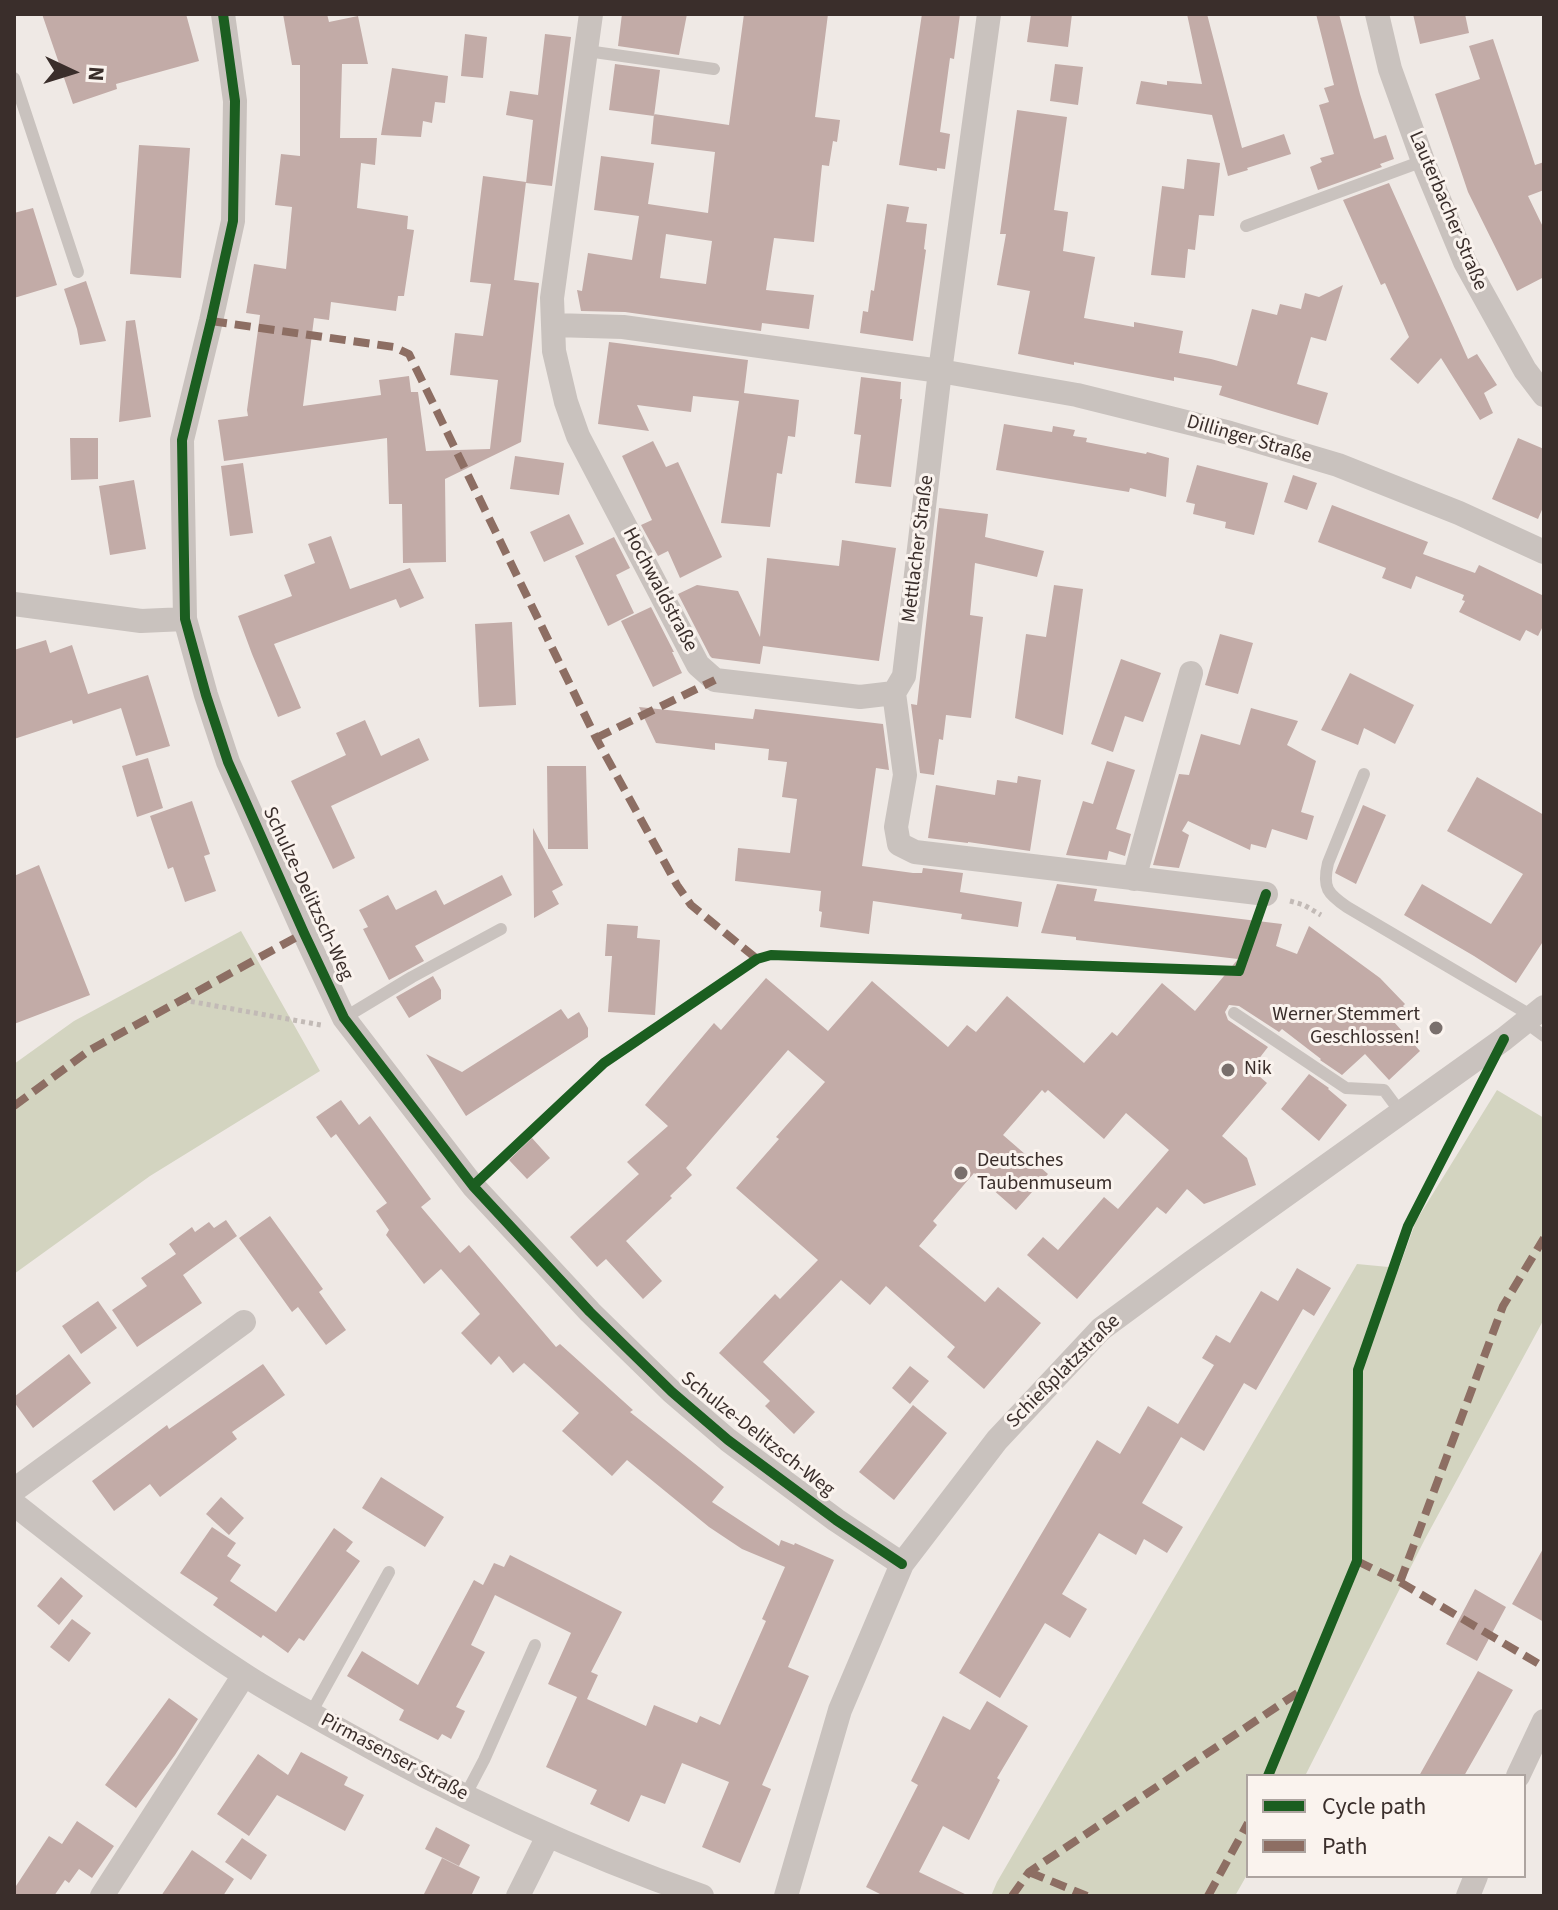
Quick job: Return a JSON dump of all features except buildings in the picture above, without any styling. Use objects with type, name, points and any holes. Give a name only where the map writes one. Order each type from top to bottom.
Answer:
[{"type":"street","name":"Schulze-Delitzsch-Weg","points":[[223,14],[235,101],[233,221],[182,440],[185,619],[228,762],[304,933],[349,1024],[473,1186],[590,1312],[672,1392],[728,1440],[836,1520],[902,1564]]},
{"type":"street","name":"Hochwaldstraße","points":[[591,14],[552,298],[554,351],[578,436],[698,665],[715,680],[860,697],[894,693]]},
{"type":"street","name":"Mettlacher Straße","points":[[989,14],[940,371],[904,676],[894,693],[905,775],[896,827],[899,844],[915,852],[1266,894]]},
{"type":"street","name":"Lauterbacher Straße","points":[[1377,14],[1390,69],[1423,161],[1465,262],[1525,370],[1544,395]]},
{"type":"street","points":[[553,325],[623,327],[940,371]]},
{"type":"street","name":"Dillinger Straße","points":[[940,371],[1077,395],[1230,433],[1351,471],[1459,513],[1544,552]]},
{"type":"street","points":[[14,604],[141,621],[185,619]]},
{"type":"street","points":[[1134,879],[1191,673]]},
{"type":"street","name":"Schießplatzstraße","points":[[786,1896],[840,1710],[902,1564],[997,1440],[1101,1329],[1504,1039],[1536,1020]]},
{"type":"street","points":[[14,1490],[244,1322]]},
{"type":"street","name":"Pirmasenser Straße","points":[[14,1504],[124,1591],[244,1675],[396,1762],[548,1836],[702,1896]]},
{"type":"street","points":[[102,1896],[244,1675]]},
{"type":"street","points":[[1519,1774],[1544,1721]]},
{"type":"street","points":[[518,1896],[548,1836]]},
{"type":"lane","points":[[587,51],[714,69]]},
{"type":"lane","points":[[14,78],[78,272]]},
{"type":"lane","points":[[1246,226],[1423,161]]},
{"type":"lane","points":[[1364,774],[1328,863],[1325,874],[1330,895],[1536,1020]]},
{"type":"lane","points":[[349,1024],[412,977],[501,929]]},
{"type":"lane","points":[[1234,1013],[1346,1088],[1384,1090],[1401,1113]]},
{"type":"lane","points":[[311,1713],[389,1572]]},
{"type":"lane","points":[[465,1796],[535,1645]]},
{"type":"path","points":[[183,1000],[349,1024]]},
{"type":"green space","points":[[241,931],[320,1071],[150,1176],[14,1274],[14,1064],[74,1021]]},
{"type":"green space","points":[[1497,1090],[1544,1118],[1544,1319],[1425,1539],[1306,1774],[1246,1774],[1246,1877],[1235,1896],[991,1896],[1357,1264],[1399,1268],[1416,1221]]},
{"type":"marked path","points":[[211,321],[394,347],[409,354],[596,738],[677,885],[691,905],[757,959]]},
{"type":"marked path","points":[[596,738],[715,680]]},
{"type":"marked path","points":[[14,1106],[90,1050],[304,933]]},
{"type":"marked path","points":[[1400,1582],[1503,1306],[1544,1238]]},
{"type":"marked path","points":[[1357,1561],[1400,1582],[1544,1667]]},
{"type":"marked path","points":[[1012,1896],[1029,1872],[1302,1690]]},
{"type":"marked path","points":[[1208,1896],[1246,1827]]},
{"type":"marked path","points":[[1029,1872],[1087,1896]]},
{"type":"cycle path","points":[[223,14],[235,101],[233,221],[182,440],[185,619],[228,762],[344,1018],[473,1186],[590,1312],[672,1392],[728,1440],[836,1520],[902,1564]]},
{"type":"cycle path","points":[[473,1186],[604,1063],[757,959],[771,955],[1239,971],[1266,894]]},
{"type":"cycle path","points":[[1269,1774],[1357,1561],[1358,1370],[1408,1226],[1504,1039]]},
{"type":"place","name":"Werner Stemmert Geschlossen!","points":[[1436,1028]]},
{"type":"place","name":"Nik","points":[[1228,1070]]},
{"type":"place","name":"Deutsches Taubenmuseum","points":[[961,1173]]}]
